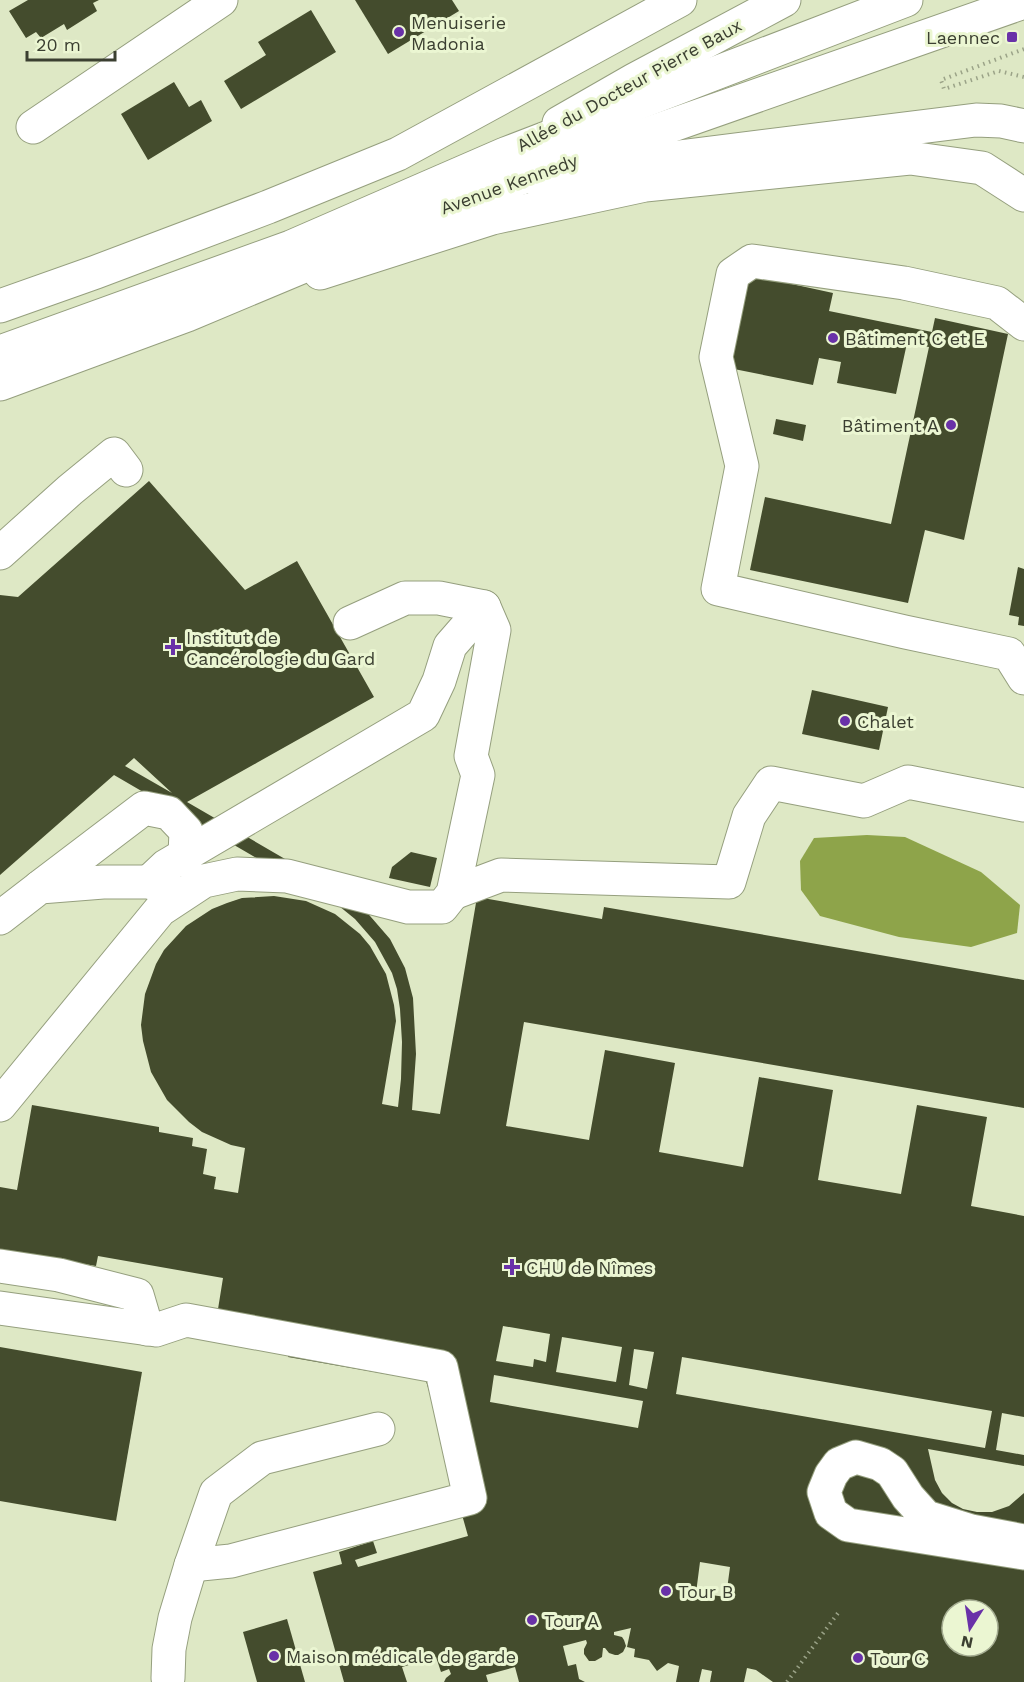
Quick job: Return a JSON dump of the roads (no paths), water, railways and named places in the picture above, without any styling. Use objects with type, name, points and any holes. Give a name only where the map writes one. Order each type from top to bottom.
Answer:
[{"type":"main road","points":[[33,127],[222,0]]},
{"type":"main road","points":[[0,306],[96,272],[398,154],[680,0]]},
{"type":"main road","name":"Allée du Docteur Pierre Baux","points":[[505,154],[634,80],[784,0]]},
{"type":"main road","name":"Avenue Kennedy","points":[[0,352],[291,247],[505,154],[906,0]]},
{"type":"main road","name":"Avenue Kennedy","points":[[0,384],[187,315],[476,194],[1024,2]]},
{"type":"main road","points":[[476,194],[647,161],[976,120],[1001,121],[1024,126]]},
{"type":"main road","points":[[187,315],[492,218],[645,185],[910,158],[982,168],[1024,195]]},
{"type":"main road","points":[[306,191],[322,233]]},
{"type":"main road","points":[[1024,324],[997,303],[904,283],[752,261],[733,274],[716,357],[742,466],[718,589],[1009,654],[1024,678]]},
{"type":"main road","points":[[0,553],[114,454],[126,470]]},
{"type":"main road","points":[[350,623],[405,598],[439,598],[484,607]]},
{"type":"main road","points":[[149,882],[166,866],[423,715],[439,681],[450,646],[484,607]]},
{"type":"main road","points":[[0,1106],[160,910],[204,881],[237,874],[287,876],[408,907],[442,907],[453,893],[478,776],[471,756],[494,630],[484,607]]},
{"type":"main road","points":[[453,893],[501,875],[729,882],[749,816],[771,783],[864,801],[908,782],[1024,805]]},
{"type":"main road","points":[[0,918],[144,808],[169,813],[186,831],[185,855]]},
{"type":"main road","points":[[40,887],[103,882],[149,882],[184,894]]},
{"type":"main road","points":[[0,1266],[59,1275],[137,1295],[147,1329]]},
{"type":"main road","points":[[0,1308],[156,1330],[186,1320],[441,1367],[470,1498],[231,1561],[190,1565]]},
{"type":"main road","points":[[168,1681],[169,1649],[175,1618],[190,1565],[216,1493],[262,1458],[378,1429]]},
{"type":"main road","points":[[1024,1541],[971,1531],[926,1517],[908,1497],[892,1472],[880,1464],[856,1456],[839,1464],[831,1475],[824,1492],[831,1513],[848,1525],[1024,1553]]},
{"type":"main road","points":[[874,1529],[892,1516],[901,1486]]},
{"type":"place","name":"Menuiserie Madonia","points":[[399,32]]},
{"type":"place","name":"Laennec","points":[[1012,37]]},
{"type":"place","name":"Bâtiment C et E","points":[[833,338]]},
{"type":"place","name":"Bâtiment A","points":[[951,425]]},
{"type":"place","name":"Institut de Cancérologie du Gard","points":[[173,647]]},
{"type":"place","name":"Chalet","points":[[845,721]]},
{"type":"place","name":"CHU de Nîmes","points":[[512,1267]]},
{"type":"place","name":"Tour B","points":[[666,1591]]},
{"type":"place","name":"Tour A","points":[[532,1620]]},
{"type":"place","name":"Maison médicale de garde","points":[[274,1656]]},
{"type":"place","name":"Tour C","points":[[858,1658]]}]
